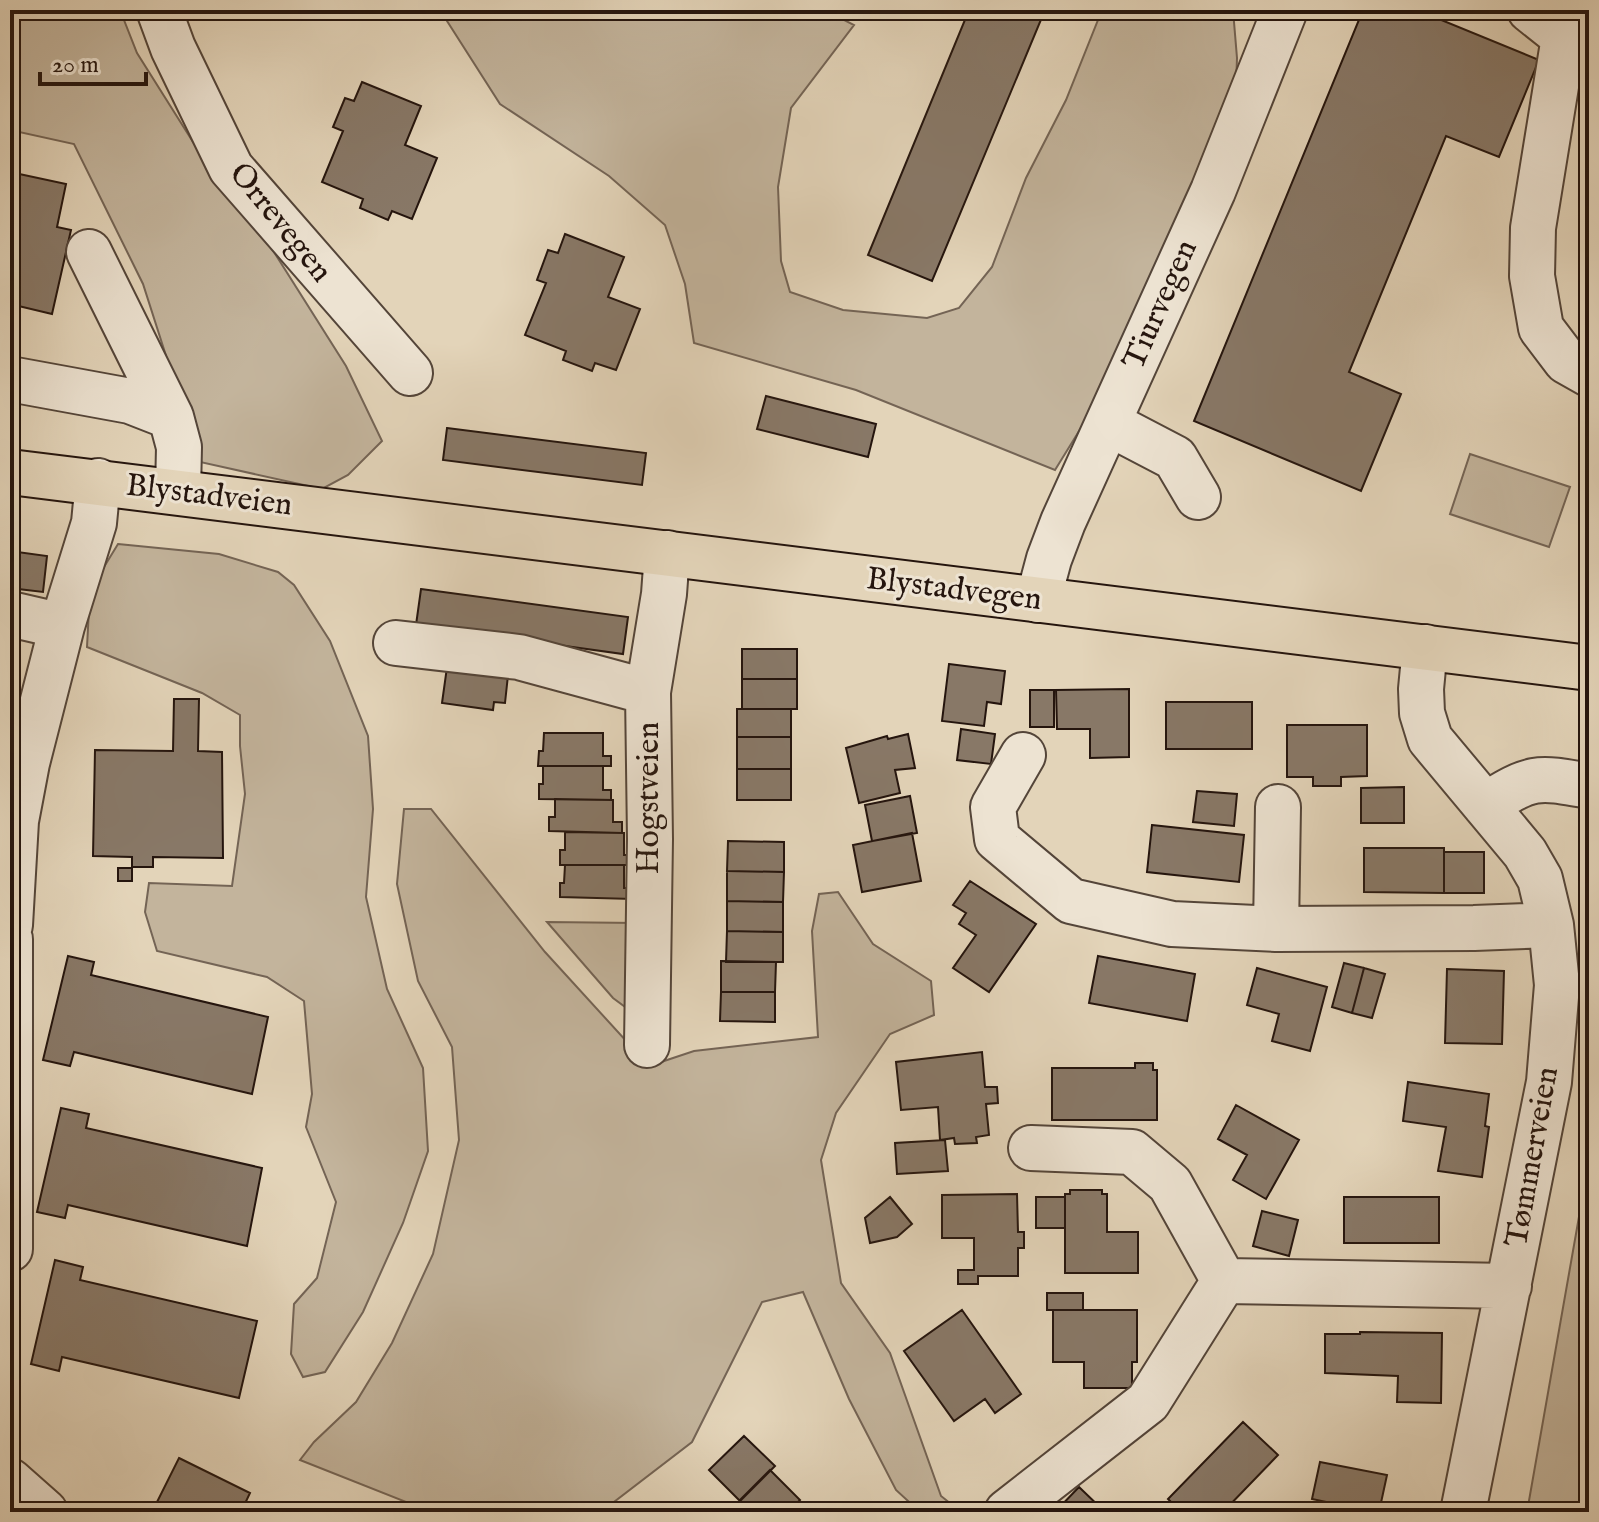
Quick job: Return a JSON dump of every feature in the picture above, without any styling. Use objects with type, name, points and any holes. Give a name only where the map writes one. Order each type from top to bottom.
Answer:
[{"type":"main road","name":"Blystadveien","points":[[11,471],[320,510]]},
{"type":"main road","name":"Blystadvegen","points":[[320,510],[1589,668]]},
{"type":"street","name":"Orrevegen","points":[[159,10],[173,48],[231,168],[410,373]]},
{"type":"street","name":"Tiurvegen","points":[[1038,600],[1063,522],[1213,191],[1285,10]]},
{"type":"street","points":[[1530,10],[1564,37],[1536,201],[1532,276],[1541,328],[1566,361],[1589,374]]},
{"type":"street","points":[[89,252],[171,417],[179,447],[178,491]]},
{"type":"street","points":[[10,379],[130,401],[171,417]]},
{"type":"street","points":[[1108,423],[1175,458],[1198,497]]},
{"type":"street","points":[[10,925],[16,821],[27,763],[62,626],[94,523],[98,481]]},
{"type":"street","name":"Hogstveien","points":[[647,1045],[650,839],[648,692],[664,594],[667,553]]},
{"type":"street","points":[[10,614],[62,626]]},
{"type":"street","points":[[396,643],[519,657],[648,692]]},
{"type":"street","name":"Tømmerveien","points":[[1425,647],[1422,713],[1430,739],[1525,853],[1540,879],[1551,925],[1557,985],[1549,1082],[1463,1512]]},
{"type":"street","points":[[1023,755],[993,807],[997,839],[1071,901],[1172,924],[1276,929],[1551,925]]},
{"type":"street","points":[[1485,805],[1523,782],[1539,779],[1589,786]]},
{"type":"street","points":[[1276,929],[1278,807]]},
{"type":"street","points":[[10,939],[10,1249]]},
{"type":"street","points":[[1031,1148],[1132,1152],[1170,1184],[1224,1281]]},
{"type":"street","points":[[1224,1281],[1509,1286]]},
{"type":"street","points":[[1007,1512],[1148,1402],[1224,1281]]},
{"type":"street","points":[[10,1481],[45,1512]]},
{"type":"shaded area","points":[[10,10],[120,10],[137,53],[210,169],[267,241],[346,366],[382,441],[348,475],[322,489],[200,462],[143,284],[74,144],[10,130]]},
{"type":"shaded area","points":[[440,10],[825,10],[854,25],[791,108],[778,187],[781,261],[790,292],[843,310],[927,318],[959,308],[992,267],[1026,178],[1066,100],[1102,10],[1233,10],[1237,58],[1235,116],[1110,381],[1055,470],[856,390],[694,343],[685,284],[665,225],[609,176],[500,104]]},
{"type":"shaded area","points":[[1470,454],[1570,487],[1549,547],[1450,514]]},
{"type":"shaded area","points":[[118,544],[219,554],[278,572],[294,585],[330,641],[368,736],[373,809],[366,897],[387,989],[423,1068],[428,1151],[403,1223],[363,1312],[325,1372],[303,1377],[291,1354],[294,1304],[317,1278],[336,1202],[306,1127],[312,1094],[304,1001],[267,977],[157,951],[145,912],[149,883],[232,886],[245,794],[240,715],[202,693],[87,647],[90,590]]},
{"type":"shaded area","points":[[404,809],[431,809],[545,952],[649,1066],[694,1051],[818,1037],[812,931],[819,894],[838,892],[873,944],[931,981],[934,1015],[890,1034],[836,1113],[821,1160],[841,1283],[890,1353],[941,1496],[961,1512],[920,1512],[896,1490],[849,1399],[803,1292],[762,1302],[692,1442],[614,1502],[607,1512],[427,1512],[300,1460],[314,1442],[356,1402],[392,1343],[433,1254],[459,1140],[452,1047],[418,981],[397,884]]},
{"type":"shaded area","points":[[547,922],[637,923],[636,1015],[613,998]]},
{"type":"shaded area","points":[[1589,1160],[1589,1512],[1527,1512]]},
{"type":"building","points":[[969,10],[1045,10],[932,281],[868,255]]},
{"type":"building","points":[[1363,10],[1417,10],[1539,60],[1499,157],[1446,136],[1349,372],[1401,394],[1361,491],[1194,421]]},
{"type":"building","points":[[362,82],[421,106],[405,145],[437,158],[412,219],[392,211],[388,220],[360,208],[363,199],[322,182],[343,131],[333,127],[345,98],[354,101]]},
{"type":"building","points":[[10,172],[66,184],[57,227],[71,230],[52,314],[10,304]]},
{"type":"building","points":[[565,234],[624,257],[608,297],[640,309],[616,370],[595,363],[592,371],[563,360],[566,351],[525,335],[546,283],[537,280],[548,250],[558,253]]},
{"type":"building","points":[[766,396],[876,424],[868,457],[757,429]]},
{"type":"building","points":[[447,428],[646,453],[642,485],[443,460]]},
{"type":"building","points":[[10,551],[47,556],[43,592],[10,588]]},
{"type":"building","points":[[421,589],[628,617],[623,654],[416,625]]},
{"type":"building","points":[[742,649],[797,649],[797,679],[742,679]]},
{"type":"building","points":[[949,664],[1005,671],[1001,704],[987,702],[984,726],[942,721]]},
{"type":"building","points":[[447,667],[508,675],[505,703],[494,702],[493,710],[442,703]]},
{"type":"building","points":[[742,679],[797,679],[797,709],[742,709]]},
{"type":"building","points":[[1129,689],[1129,757],[1090,758],[1090,729],[1057,729],[1056,690]]},
{"type":"building","points":[[1030,690],[1054,690],[1054,727],[1030,727]]},
{"type":"building","points":[[174,699],[199,699],[198,751],[222,752],[223,858],[153,857],[153,867],[132,867],[132,857],[93,856],[95,750],[173,751]]},
{"type":"building","points":[[1166,702],[1252,702],[1252,749],[1166,749]]},
{"type":"building","points":[[737,709],[791,709],[791,737],[737,737]]},
{"type":"building","points":[[1287,725],[1367,725],[1367,776],[1341,777],[1341,786],[1313,786],[1313,777],[1287,777]]},
{"type":"building","points":[[961,729],[995,734],[991,764],[957,760]]},
{"type":"building","points":[[544,733],[603,733],[603,756],[611,756],[611,766],[538,766]]},
{"type":"building","points":[[908,734],[915,768],[895,770],[900,793],[859,803],[846,748],[887,736],[888,739]]},
{"type":"building","points":[[737,737],[791,737],[791,769],[737,769]]},
{"type":"building","points":[[543,766],[603,766],[603,790],[611,790],[611,800],[539,799]]},
{"type":"building","points":[[737,769],[791,769],[791,800],[737,800]]},
{"type":"building","points":[[1404,787],[1404,823],[1361,823],[1361,788]]},
{"type":"building","points":[[1197,791],[1237,794],[1234,826],[1193,822]]},
{"type":"building","points":[[910,796],[917,833],[872,841],[865,805]]},
{"type":"building","points":[[555,799],[613,800],[613,822],[622,822],[622,833],[549,831],[549,817],[555,817]]},
{"type":"building","points":[[1152,825],[1244,835],[1239,882],[1147,872]]},
{"type":"building","points":[[565,832],[624,833],[624,855],[633,855],[633,865],[560,865],[560,850],[565,850]]},
{"type":"building","points":[[912,833],[921,881],[862,892],[853,845]]},
{"type":"building","points":[[728,841],[784,842],[784,872],[727,871]]},
{"type":"building","points":[[1364,848],[1444,848],[1444,893],[1364,892]]},
{"type":"building","points":[[1444,852],[1484,852],[1484,893],[1444,893]]},
{"type":"building","points":[[565,865],[624,865],[624,888],[633,888],[633,899],[560,897]]},
{"type":"building","points":[[118,868],[132,868],[132,881],[118,881]]},
{"type":"building","points":[[727,871],[784,872],[783,902],[727,901]]},
{"type":"building","points":[[970,881],[1036,924],[989,992],[953,968],[976,935],[959,924],[966,913],[953,905]]},
{"type":"building","points":[[727,901],[783,902],[783,932],[727,931]]},
{"type":"building","points":[[727,931],[783,932],[783,962],[726,962]]},
{"type":"building","points":[[68,956],[94,962],[91,975],[268,1017],[252,1094],[74,1052],[70,1066],[43,1060]]},
{"type":"building","points":[[1098,956],[1195,974],[1187,1021],[1089,1003]]},
{"type":"building","points":[[721,961],[776,962],[775,992],[721,992]]},
{"type":"building","points":[[1344,963],[1364,968],[1352,1013],[1332,1007]]},
{"type":"building","points":[[1257,968],[1327,987],[1310,1051],[1272,1041],[1279,1014],[1247,1005]]},
{"type":"building","points":[[1364,968],[1385,974],[1372,1018],[1352,1013]]},
{"type":"building","points":[[1447,969],[1504,971],[1502,1044],[1445,1043]]},
{"type":"building","points":[[721,992],[775,992],[775,1022],[720,1021]]},
{"type":"building","points":[[982,1052],[985,1087],[997,1087],[998,1103],[986,1104],[989,1135],[976,1137],[977,1143],[955,1144],[954,1138],[940,1140],[938,1107],[901,1110],[896,1062]]},
{"type":"building","points":[[1135,1063],[1153,1063],[1153,1070],[1157,1070],[1157,1120],[1052,1120],[1052,1068],[1135,1068]]},
{"type":"building","points":[[1408,1082],[1489,1094],[1485,1126],[1489,1127],[1482,1177],[1438,1171],[1446,1127],[1403,1121]]},
{"type":"building","points":[[1236,1105],[1299,1140],[1266,1199],[1233,1180],[1247,1155],[1218,1139]]},
{"type":"building","points":[[61,1108],[89,1114],[86,1128],[262,1168],[247,1246],[68,1205],[65,1218],[37,1212]]},
{"type":"building","points":[[945,1140],[948,1171],[897,1174],[895,1143]]},
{"type":"building","points":[[1070,1190],[1102,1190],[1102,1194],[1107,1194],[1107,1232],[1138,1232],[1138,1273],[1065,1273],[1065,1194],[1070,1194]]},
{"type":"building","points":[[1017,1194],[1018,1232],[1024,1232],[1024,1248],[1018,1248],[1018,1276],[978,1276],[978,1284],[958,1284],[958,1270],[974,1270],[974,1238],[942,1238],[942,1195]]},
{"type":"building","points":[[890,1197],[912,1224],[897,1237],[870,1243],[865,1218]]},
{"type":"building","points":[[1036,1197],[1065,1197],[1065,1228],[1036,1228]]},
{"type":"building","points":[[1344,1197],[1439,1197],[1439,1243],[1344,1243]]},
{"type":"building","points":[[1262,1211],[1298,1220],[1289,1256],[1253,1246]]},
{"type":"building","points":[[55,1260],[83,1267],[80,1280],[257,1321],[239,1398],[62,1357],[59,1371],[31,1364]]},
{"type":"building","points":[[1047,1293],[1083,1293],[1083,1310],[1047,1310]]},
{"type":"building","points":[[962,1310],[1021,1394],[995,1413],[985,1399],[954,1421],[904,1351]]},
{"type":"building","points":[[1053,1310],[1137,1310],[1137,1362],[1132,1362],[1132,1388],[1084,1388],[1084,1362],[1053,1362]]},
{"type":"building","points":[[1442,1333],[1441,1403],[1397,1402],[1398,1376],[1325,1373],[1325,1334]]},
{"type":"building","points":[[1243,1422],[1278,1455],[1223,1512],[1181,1512],[1168,1499]]},
{"type":"building","points":[[744,1436],[775,1466],[740,1501],[709,1470]]},
{"type":"building","points":[[179,1458],[250,1493],[241,1512],[152,1512]]},
{"type":"building","points":[[1320,1462],[1387,1475],[1379,1512],[1340,1512],[1341,1505],[1312,1499]]},
{"type":"building","points":[[770,1470],[800,1500],[789,1512],[742,1512],[735,1505]]},
{"type":"building","points":[[1079,1487],[1105,1512],[1055,1512]]}]
